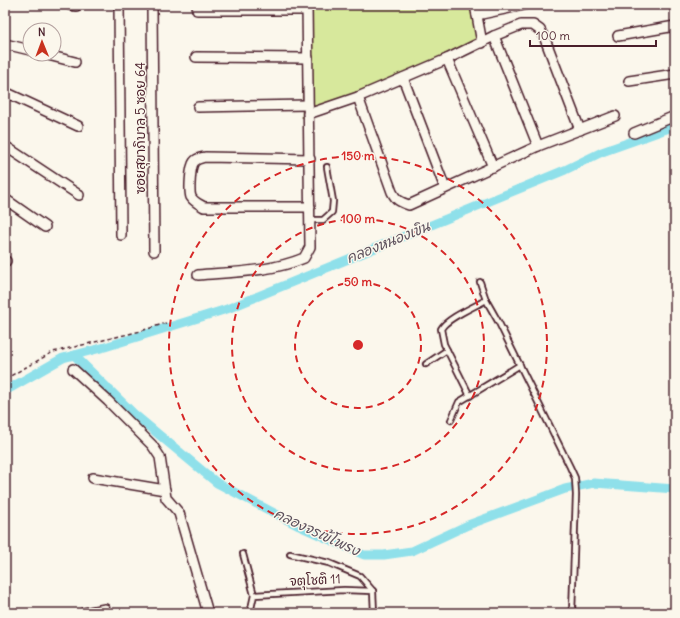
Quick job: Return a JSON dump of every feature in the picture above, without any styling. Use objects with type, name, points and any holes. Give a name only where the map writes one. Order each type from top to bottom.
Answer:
[{"type":"street","points":[[119,5],[121,235]]},
{"type":"street","name":"ซอยสุขาภิบาล 5 ซอย 64","points":[[152,5],[154,250]]},
{"type":"street","points":[[475,5],[482,43]]},
{"type":"street","points":[[476,15],[524,5]]},
{"type":"street","points":[[197,10],[307,8],[310,159],[310,247],[304,258],[283,266],[198,275]]},
{"type":"street","points":[[198,108],[308,109],[358,97],[447,59],[494,36],[521,25],[533,25],[540,30],[545,39],[580,130]]},
{"type":"street","points":[[618,36],[675,26]]},
{"type":"street","points":[[494,36],[538,146]]},
{"type":"street","points":[[5,44],[22,48]]},
{"type":"street","points":[[196,58],[308,58]]},
{"type":"street","points":[[62,59],[75,62]]},
{"type":"street","points":[[447,59],[493,167]]},
{"type":"street","points":[[629,81],[675,74]]},
{"type":"street","points":[[403,78],[445,188]]},
{"type":"street","points":[[5,92],[78,126]]},
{"type":"street","points":[[358,97],[392,192],[401,203],[409,205],[538,146],[615,116]]},
{"type":"street","points":[[634,133],[675,116]]},
{"type":"street","points":[[5,146],[79,195]]},
{"type":"street","points":[[310,159],[205,157],[197,159],[193,163],[190,185],[191,197],[196,203],[204,207],[310,207]]},
{"type":"street","points":[[5,199],[45,226]]},
{"type":"street","points":[[73,369],[152,444],[160,457],[166,498],[179,513],[208,613]]},
{"type":"street","points":[[93,478],[165,490]]},
{"type":"street","points":[[84,613],[105,609]]},
{"type":"lane","points":[[310,220],[323,220],[332,212],[333,201],[327,167]]},
{"type":"lane","points":[[480,282],[486,300],[520,365],[574,478],[576,495],[572,613]]},
{"type":"lane","points":[[470,396],[447,350],[441,334],[441,329],[443,325],[486,300]]},
{"type":"lane","points":[[426,364],[447,350]]},
{"type":"lane","points":[[451,420],[459,402],[520,365]]},
{"type":"lane","points":[[243,554],[254,594],[250,613]]},
{"type":"lane","points":[[290,554],[329,563],[360,576],[373,591],[374,613]]},
{"type":"lane","name":"จตุโชติ 11","points":[[254,594],[344,590],[373,591]]},
{"type":"path","points":[[5,379],[53,352],[141,331],[166,323]]},
{"type":"green space","points":[[304,5],[473,5],[480,43],[302,118]]},
{"type":"waterway","name":"คลองหนองเขิน","points":[[5,391],[63,358],[105,347],[227,309],[565,170],[602,152],[675,126]]},
{"type":"waterway","name":"คลองจรเข้โพรง","points":[[74,355],[134,414],[217,483],[299,526],[364,555],[384,555],[412,551],[468,525],[565,489],[594,483],[675,489]]}]
